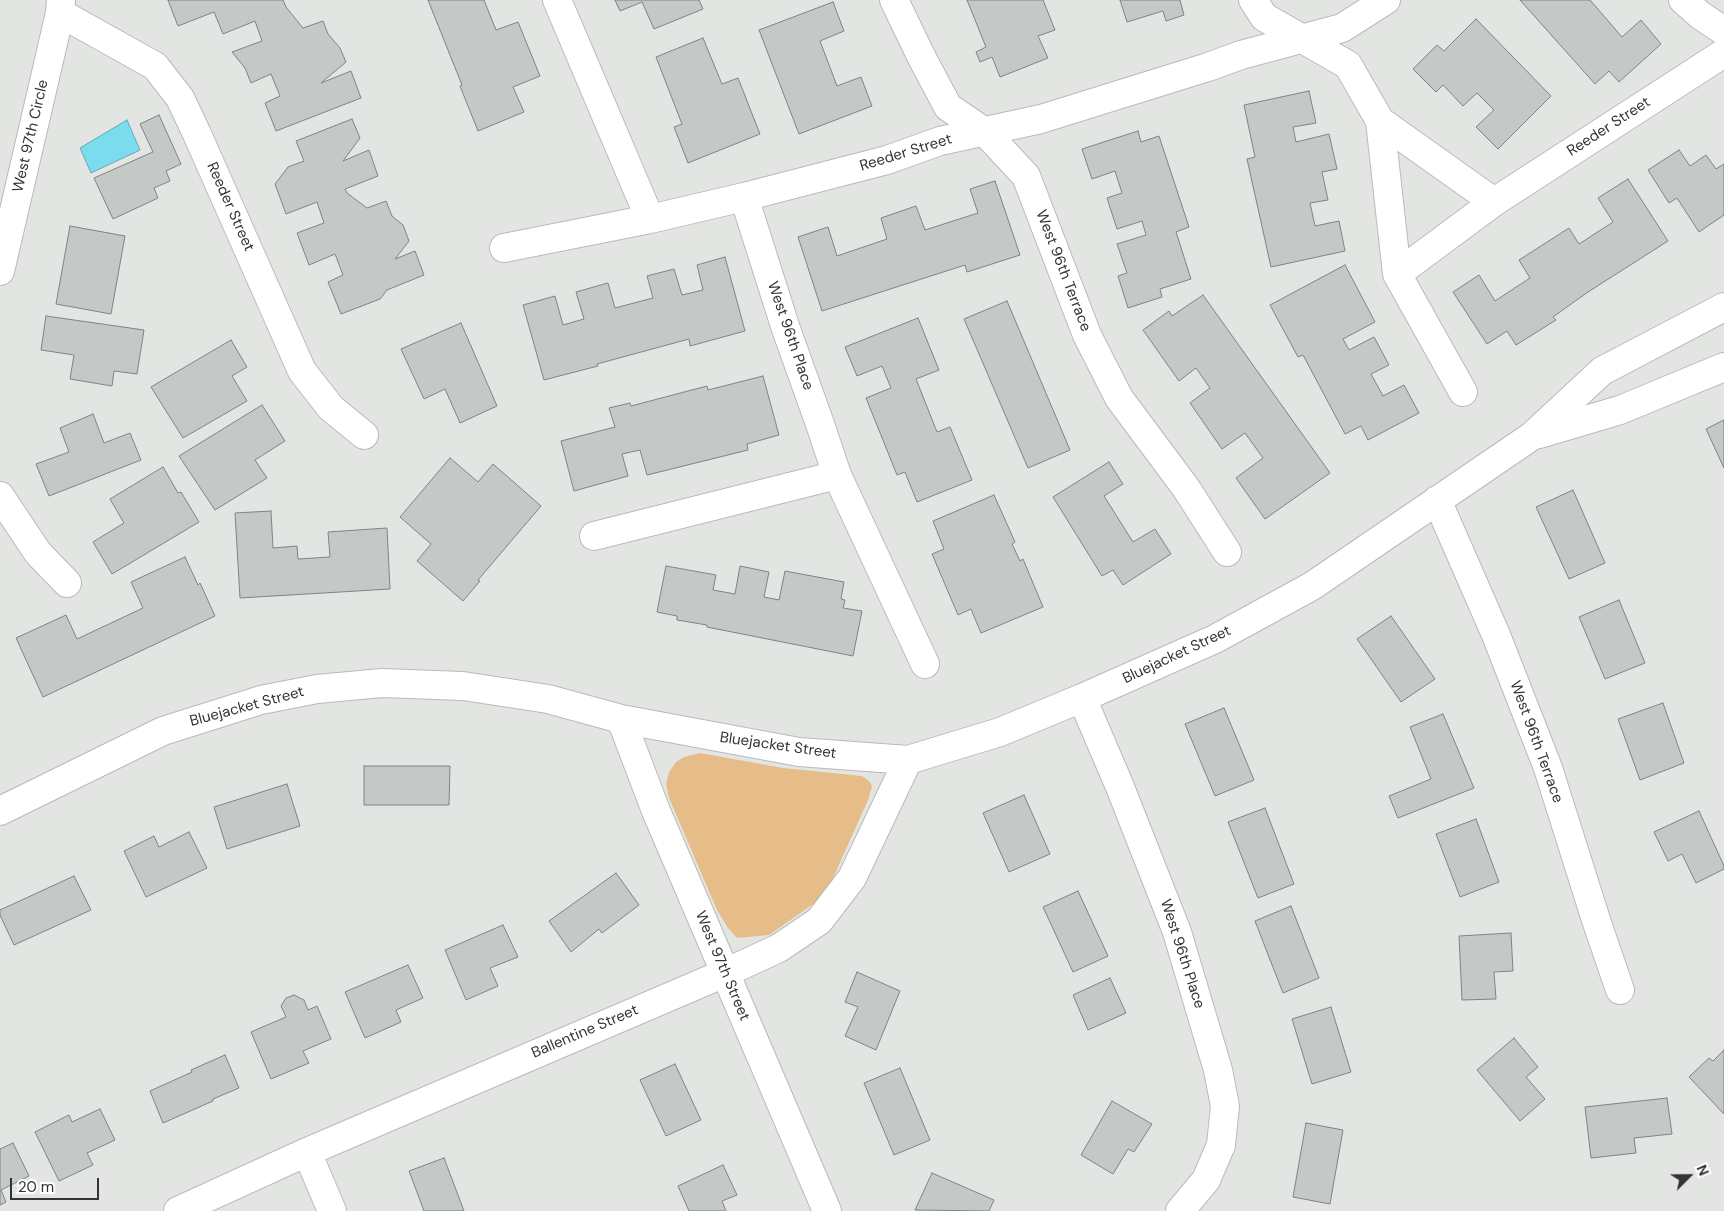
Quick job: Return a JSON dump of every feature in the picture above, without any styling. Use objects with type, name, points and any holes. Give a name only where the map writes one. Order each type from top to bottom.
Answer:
[{"type":"street","points":[[557,0],[650,219]]},
{"type":"street","name":"West 96th Terrace","points":[[894,0],[920,56],[948,107],[985,132],[1026,176],[1087,335],[1119,398],[1186,488],[1227,552]]},
{"type":"street","points":[[1253,0],[1264,17],[1348,65],[1380,121],[1397,274],[1463,392]]},
{"type":"street","name":"Reeder Street","points":[[504,248],[650,219],[744,197],[887,160],[940,141],[1041,119],[1241,55],[1342,28],[1386,0]]},
{"type":"street","points":[[1683,0],[1700,15],[1724,31]]},
{"type":"street","name":"Reeder Street","points":[[60,7],[155,66],[180,98],[198,134],[302,371],[331,408],[364,435]]},
{"type":"street","name":"West 97th Circle","points":[[0,271],[60,7]]},
{"type":"street","name":"Reeder Street","points":[[1397,274],[1494,202],[1724,53]]},
{"type":"street","points":[[1380,121],[1494,202]]},
{"type":"street","name":"West 96th Place","points":[[744,197],[786,329],[837,475],[925,664]]},
{"type":"street","name":"Bluejacket Street","points":[[0,811],[163,731],[261,700],[317,689],[382,683],[463,686],[548,699],[621,719],[799,752],[908,760],[1000,732],[1082,698],[1215,639],[1312,586],[1532,436],[1602,371],[1724,308]]},
{"type":"street","name":"Bluejacket Street","points":[[1532,436],[1620,410],[1724,367]]},
{"type":"street","points":[[594,536],[837,475]]},
{"type":"street","points":[[0,496],[38,553],[67,583]]},
{"type":"street","name":"West 96th Terrace","points":[[1437,500],[1496,635],[1548,768],[1596,923],[1620,990]]},
{"type":"street","name":"West 96th Place","points":[[1082,698],[1120,787],[1177,932],[1220,1079],[1225,1106],[1221,1145],[1206,1180],[1180,1211]]},
{"type":"street","name":"West 97th Street","points":[[621,719],[656,811],[827,1211]]},
{"type":"street","name":"Ballentine Street","points":[[178,1211],[307,1152],[779,948],[819,921],[852,878],[908,760]]},
{"type":"street","points":[[307,1152],[332,1211]]},
{"type":"shaded area","points":[[700,753],[783,768],[862,776],[870,782],[872,787],[829,887],[819,900],[769,935],[737,938],[728,928],[717,910],[669,798],[666,784],[669,772],[676,762],[684,757]]},
{"type":"water","points":[[127,120],[140,150],[91,173],[80,148]]},
{"type":"building","points":[[168,0],[283,0],[286,7],[303,28],[323,21],[328,34],[340,48],[346,62],[321,83],[351,71],[361,98],[276,131],[265,103],[280,96],[271,74],[251,83],[245,68],[232,52],[262,41],[255,21],[223,34],[214,12],[178,26]]},
{"type":"building","points":[[428,0],[484,0],[496,30],[518,22],[540,76],[513,87],[524,112],[478,131]]},
{"type":"building","points":[[615,0],[699,0],[703,9],[654,29],[642,2],[620,11]]},
{"type":"building","points":[[967,0],[1043,0],[1055,30],[1038,36],[1048,58],[1000,77],[992,57],[980,62],[976,52],[986,47]]},
{"type":"building","points":[[1120,0],[1180,0],[1184,15],[1166,21],[1163,11],[1127,22]]},
{"type":"building","points":[[1520,0],[1590,0],[1622,37],[1641,20],[1661,44],[1619,82],[1609,71],[1595,84]]},
{"type":"building","points":[[833,2],[844,31],[820,41],[837,86],[861,77],[872,106],[799,134],[759,30]]},
{"type":"building","points":[[1476,19],[1551,96],[1498,149],[1476,127],[1494,110],[1477,93],[1463,106],[1443,85],[1436,92],[1413,69],[1437,45],[1444,51]]},
{"type":"building","points":[[703,38],[722,84],[738,78],[760,134],[688,163],[674,127],[682,124],[656,57]]},
{"type":"building","points":[[1309,91],[1316,123],[1293,127],[1296,142],[1329,134],[1337,169],[1322,172],[1328,200],[1310,203],[1315,226],[1339,221],[1345,251],[1271,267],[1247,159],[1255,157],[1244,105]]},
{"type":"building","points":[[159,115],[181,164],[166,171],[170,181],[154,188],[158,198],[113,219],[94,178],[153,152],[140,124]]},
{"type":"building","points":[[352,119],[360,138],[343,161],[369,150],[378,176],[345,189],[347,193],[367,208],[386,201],[392,216],[403,225],[409,241],[395,259],[415,251],[424,275],[387,290],[380,299],[341,314],[328,282],[343,275],[335,254],[309,265],[297,233],[324,223],[317,202],[286,214],[275,184],[288,167],[304,161],[296,141]]},
{"type":"building","points":[[1138,131],[1141,142],[1159,136],[1189,227],[1176,232],[1191,279],[1160,289],[1162,297],[1128,308],[1118,276],[1127,273],[1117,244],[1146,235],[1142,221],[1117,229],[1107,198],[1122,193],[1115,171],[1092,179],[1082,149]]},
{"type":"building","points":[[1679,150],[1690,166],[1706,155],[1716,169],[1724,164],[1724,215],[1699,232],[1677,198],[1669,203],[1648,170]]},
{"type":"building","points":[[1628,179],[1668,241],[1588,292],[1553,317],[1556,320],[1516,345],[1507,331],[1487,344],[1453,292],[1479,275],[1495,301],[1530,278],[1519,260],[1569,228],[1579,244],[1613,222],[1598,198]]},
{"type":"building","points":[[995,181],[1020,255],[967,272],[965,265],[822,311],[798,237],[828,227],[837,256],[887,239],[881,218],[916,206],[925,230],[978,213],[970,189]]},
{"type":"building","points":[[70,226],[125,236],[111,314],[56,304]]},
{"type":"building","points":[[725,257],[745,331],[690,346],[689,339],[544,380],[523,305],[555,296],[563,325],[584,319],[576,292],[608,283],[615,308],[653,298],[647,276],[674,269],[682,295],[703,290],[697,265]]},
{"type":"building","points":[[1345,265],[1375,322],[1343,339],[1349,350],[1374,337],[1389,365],[1371,374],[1383,396],[1404,385],[1419,413],[1368,440],[1361,426],[1345,434],[1303,355],[1298,357],[1270,305]]},
{"type":"building","points":[[1203,295],[1330,473],[1265,519],[1236,478],[1263,458],[1245,433],[1222,449],[1190,403],[1210,388],[1196,368],[1179,381],[1143,330],[1169,311],[1172,316]]},
{"type":"building","points":[[1007,301],[1070,450],[1028,468],[964,319]]},
{"type":"building","points":[[46,316],[144,330],[137,374],[114,371],[112,386],[70,379],[74,355],[41,350]]},
{"type":"building","points":[[918,318],[939,370],[916,379],[937,432],[950,427],[972,480],[917,502],[905,472],[897,475],[866,398],[891,388],[882,366],[857,376],[845,347]]},
{"type":"building","points":[[461,323],[497,406],[460,423],[445,389],[424,399],[401,349]]},
{"type":"building","points":[[231,340],[247,367],[232,376],[247,401],[183,438],[151,387]]},
{"type":"building","points":[[763,376],[779,435],[747,444],[748,450],[647,475],[640,450],[622,454],[628,476],[574,491],[561,441],[615,427],[609,408],[630,403],[631,406],[707,386],[708,390]]},
{"type":"building","points":[[262,405],[285,441],[255,460],[267,478],[215,510],[179,456]]},
{"type":"building","points":[[93,414],[104,443],[130,433],[141,460],[49,496],[36,464],[69,452],[60,428]]},
{"type":"building","points":[[1724,420],[1724,468],[1706,429]]},
{"type":"building","points":[[450,458],[478,482],[493,464],[541,506],[478,580],[480,581],[463,601],[417,561],[431,544],[400,517]]},
{"type":"building","points":[[1109,462],[1123,484],[1104,496],[1133,542],[1155,529],[1171,554],[1123,585],[1113,570],[1102,576],[1053,497]]},
{"type":"building","points":[[163,467],[178,493],[181,492],[199,522],[112,574],[93,542],[124,523],[110,499]]},
{"type":"building","points":[[1573,490],[1605,563],[1569,579],[1536,507]]},
{"type":"building","points":[[994,495],[1015,542],[1012,544],[1020,561],[1023,559],[1043,607],[981,633],[971,609],[958,615],[932,554],[944,549],[933,521]]},
{"type":"building","points":[[271,511],[273,548],[297,546],[298,559],[330,557],[328,532],[387,528],[390,589],[240,598],[235,513]]},
{"type":"building","points":[[185,557],[198,585],[200,583],[215,616],[43,697],[16,638],[66,615],[77,639],[143,608],[131,582]]},
{"type":"building","points":[[666,566],[716,575],[713,590],[735,594],[740,566],[769,572],[764,597],[779,600],[785,571],[844,582],[841,599],[845,600],[843,608],[862,611],[853,656],[707,627],[707,625],[677,620],[677,616],[657,612]]},
{"type":"building","points":[[1619,600],[1645,663],[1605,679],[1579,617]]},
{"type":"building","points":[[1391,616],[1435,679],[1401,702],[1357,639]]},
{"type":"building","points":[[1663,703],[1684,763],[1640,780],[1618,719]]},
{"type":"building","points":[[1224,708],[1254,780],[1215,796],[1185,724]]},
{"type":"building","points":[[1443,714],[1474,788],[1398,818],[1389,796],[1431,779],[1410,727]]},
{"type":"building","points":[[364,766],[450,766],[449,805],[364,805]]},
{"type":"building","points":[[287,784],[300,826],[227,849],[214,807]]},
{"type":"building","points":[[1024,795],[1050,854],[1009,872],[983,813]]},
{"type":"building","points":[[1265,808],[1294,884],[1258,898],[1228,822]]},
{"type":"building","points":[[1699,811],[1724,869],[1696,883],[1682,854],[1668,861],[1654,832]]},
{"type":"building","points":[[1476,819],[1499,882],[1460,897],[1436,834]]},
{"type":"building","points":[[189,832],[207,868],[146,897],[124,851],[154,836],[159,847]]},
{"type":"building","points":[[616,873],[639,905],[602,933],[599,929],[571,952],[549,921]]},
{"type":"building","points":[[74,876],[91,910],[14,945],[0,915],[0,910]]},
{"type":"building","points":[[1078,891],[1108,956],[1073,972],[1043,907]]},
{"type":"building","points":[[1291,906],[1319,978],[1283,993],[1255,921]]},
{"type":"building","points":[[503,925],[518,957],[490,968],[498,986],[466,1000],[445,950]]},
{"type":"building","points":[[1511,933],[1513,971],[1494,972],[1496,999],[1462,1000],[1459,936]]},
{"type":"building","points":[[408,965],[423,998],[396,1010],[401,1022],[365,1038],[345,992]]},
{"type":"building","points":[[857,972],[900,991],[876,1050],[845,1036],[858,1007],[845,1002]]},
{"type":"building","points":[[1110,978],[1126,1013],[1088,1030],[1073,995]]},
{"type":"building","points":[[294,995],[304,1000],[308,1010],[317,1006],[331,1039],[303,1051],[309,1063],[271,1079],[251,1032],[286,1017],[281,1006],[286,998]]},
{"type":"building","points":[[1331,1007],[1351,1072],[1312,1084],[1292,1019]]},
{"type":"building","points":[[1514,1038],[1538,1067],[1526,1077],[1545,1099],[1520,1121],[1477,1070]]},
{"type":"building","points":[[1724,1050],[1724,1114],[1689,1077],[1709,1058],[1713,1061]]},
{"type":"building","points":[[225,1055],[239,1088],[163,1123],[150,1091]]},
{"type":"building","points":[[675,1064],[701,1120],[666,1136],[640,1080]]},
{"type":"building","points":[[900,1068],[930,1140],[894,1155],[864,1083]]},
{"type":"building","points":[[1667,1098],[1672,1134],[1634,1138],[1636,1153],[1591,1158],[1585,1107]]},
{"type":"building","points":[[1112,1101],[1152,1124],[1134,1152],[1128,1149],[1113,1174],[1081,1155]]},
{"type":"building","points":[[100,1109],[115,1140],[87,1153],[93,1165],[59,1181],[35,1132],[69,1115],[72,1122]]},
{"type":"building","points":[[1306,1123],[1343,1130],[1330,1204],[1293,1197]]},
{"type":"building","points":[[13,1143],[29,1176],[1,1190],[6,1202],[0,1205],[0,1149]]},
{"type":"building","points":[[444,1158],[464,1211],[424,1211],[409,1171]]},
{"type":"building","points":[[723,1165],[737,1195],[722,1201],[726,1211],[689,1211],[678,1186]]},
{"type":"building","points":[[932,1173],[994,1200],[989,1211],[915,1210]]}]
